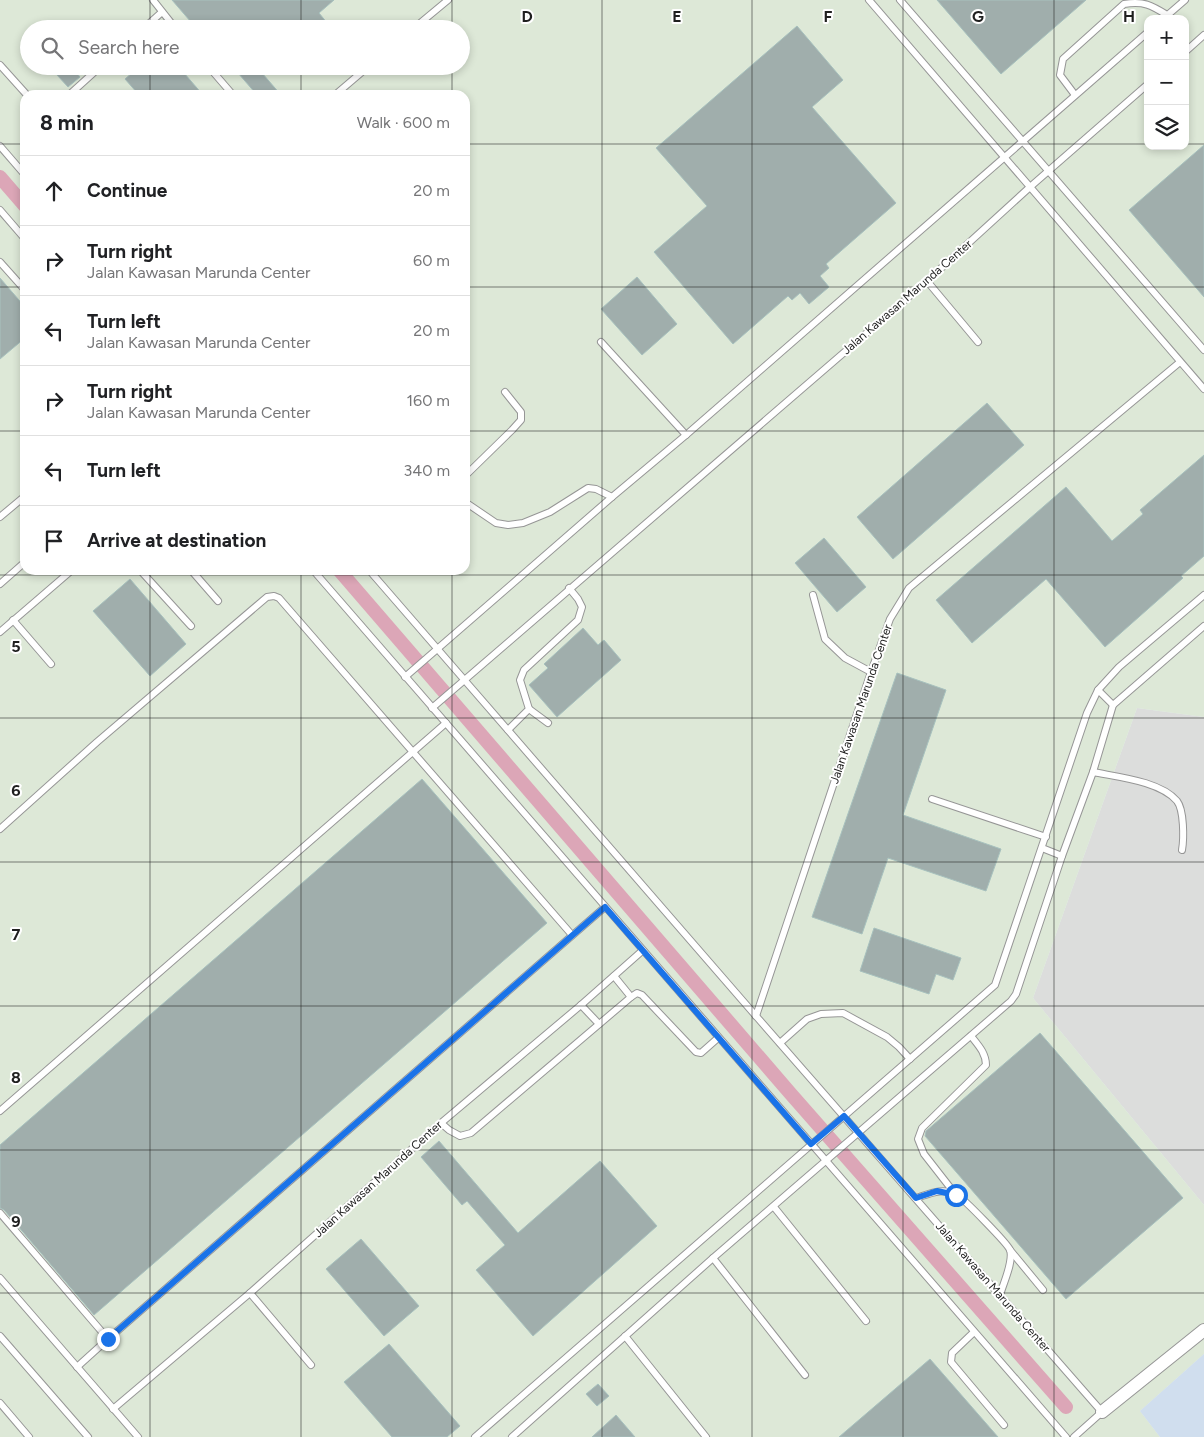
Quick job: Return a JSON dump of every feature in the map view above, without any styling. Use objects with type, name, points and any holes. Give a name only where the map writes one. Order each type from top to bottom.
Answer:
[{"type":"street","points":[[1097,1416],[1204,1330]]},
{"type":"lane","points":[[152,0],[169,20]]},
{"type":"lane","points":[[425,20],[448,0]]},
{"type":"lane","points":[[869,0],[1204,389]]},
{"type":"lane","points":[[900,0],[1204,350]]},
{"type":"lane","points":[[1167,15],[1185,0]]},
{"type":"lane","points":[[1075,95],[1060,74],[1063,59],[1124,4],[1138,2],[1151,6],[1162,15]]},
{"type":"lane","points":[[153,20],[162,12]]},
{"type":"lane","points":[[407,675],[612,496],[686,436],[1144,35]]},
{"type":"lane","points":[[1189,48],[1204,35]]},
{"type":"lane","points":[[0,65],[23,90]]},
{"type":"lane","points":[[75,90],[91,75]]},
{"type":"lane","points":[[216,75],[230,90]]},
{"type":"lane","points":[[341,90],[358,75]]},
{"type":"lane","name":"Jalan Kawasan Marunda Center","points":[[434,706],[927,282],[1030,187],[1144,88]]},
{"type":"lane","points":[[0,146],[20,168]]},
{"type":"lane","points":[[0,210],[20,233]]},
{"type":"lane","points":[[0,262],[20,284]]},
{"type":"lane","points":[[927,282],[978,342]]},
{"type":"lane","points":[[601,342],[686,436]]},
{"type":"lane","name":"Jalan Kawasan Marunda Center","points":[[756,1016],[871,672],[890,619],[909,588],[1180,362]]},
{"type":"lane","points":[[470,471],[521,420],[521,412],[505,392]]},
{"type":"lane","points":[[470,505],[496,522],[508,525],[524,523],[550,512],[588,488],[596,489],[612,496]]},
{"type":"lane","points":[[0,517],[20,500]]},
{"type":"lane","points":[[0,584],[20,566]]},
{"type":"lane","points":[[0,632],[66,575]]},
{"type":"lane","points":[[145,575],[191,626]]},
{"type":"lane","points":[[195,575],[218,601]]},
{"type":"lane","points":[[317,575],[434,706],[446,723],[642,951],[1066,1437]]},
{"type":"lane","name":"Jalan Kawasan Marunda Center","points":[[373,575],[462,681],[508,730],[844,1116],[856,1135],[916,1198],[1000,1295],[1097,1416]]},
{"type":"lane","points":[[548,723],[529,709],[520,680],[524,670],[578,620],[582,607],[569,588]]},
{"type":"lane","points":[[813,595],[825,639],[845,658],[871,672]]},
{"type":"lane","points":[[475,1437],[992,989],[997,982],[1087,712],[1098,690],[1119,667],[1204,595]]},
{"type":"lane","points":[[0,829],[267,597],[274,596],[279,598],[572,935]]},
{"type":"lane","points":[[13,620],[51,664]]},
{"type":"lane","points":[[512,1437],[713,1258],[1011,1001],[1016,994],[1062,856],[1093,772],[1113,705],[1204,626]]},
{"type":"lane","points":[[1098,690],[1113,705]]},
{"type":"lane","points":[[508,730],[529,709]]},
{"type":"lane","points":[[0,1111],[446,723]]},
{"type":"lane","points":[[1093,772],[1147,783],[1167,793],[1178,802],[1184,832],[1182,850]]},
{"type":"lane","points":[[932,799],[1046,837]]},
{"type":"lane","points":[[1042,848],[1062,856]]},
{"type":"lane","points":[[77,1367],[605,907]]},
{"type":"lane","name":"Jalan Kawasan Marunda Center","points":[[114,1409],[250,1293],[441,1123],[581,1006],[642,951]]},
{"type":"lane","points":[[614,976],[632,997]]},
{"type":"lane","points":[[441,1123],[460,1136],[471,1133],[637,993],[642,995],[696,1052],[701,1053],[718,1038]]},
{"type":"lane","points":[[581,1006],[599,1024]]},
{"type":"lane","points":[[780,1042],[807,1019],[821,1014],[843,1012],[887,1037],[910,1059]]},
{"type":"lane","points":[[971,1036],[982,1050],[986,1059],[986,1065],[922,1128],[918,1139],[924,1154],[956,1195],[1001,1237],[1043,1290]]},
{"type":"lane","points":[[916,1198],[937,1191],[956,1195]]},
{"type":"lane","points":[[774,1206],[866,1321]]},
{"type":"lane","points":[[0,1213],[108,1339]]},
{"type":"lane","points":[[1000,1295],[1010,1264],[1010,1250]]},
{"type":"lane","points":[[713,1258],[805,1375]]},
{"type":"lane","points":[[0,1278],[138,1437]]},
{"type":"lane","points":[[250,1293],[311,1365]]},
{"type":"lane","points":[[974,1332],[952,1353],[951,1362],[1004,1425]]},
{"type":"lane","points":[[0,1336],[88,1437]]},
{"type":"lane","points":[[625,1336],[706,1437]]},
{"type":"lane","points":[[0,1403],[29,1437]]},
{"type":"lane","points":[[1074,1437],[1097,1416]]},
{"type":"shaded area","points":[[0,0],[1204,0],[1204,717],[1137,708],[1033,998],[1204,1205],[1204,1354],[1140,1411],[1160,1437],[0,1437]]},
{"type":"shaded area","points":[[1137,708],[1204,717],[1204,1205],[1033,998]]},
{"type":"shaded area","points":[[1204,1354],[1204,1437],[1160,1437],[1140,1411]]},
{"type":"building","points":[[172,0],[334,0],[319,13],[325,20],[189,20]]},
{"type":"building","points":[[937,0],[1086,0],[1001,74]]},
{"type":"building","points":[[797,26],[843,80],[812,107],[896,203],[826,264],[829,268],[820,276],[829,287],[809,304],[800,293],[792,300],[788,296],[733,344],[654,252],[707,206],[656,148]]},
{"type":"building","points":[[57,75],[78,75],[80,77],[68,87]]},
{"type":"building","points":[[130,75],[186,75],[199,90],[135,90],[125,79]]},
{"type":"building","points":[[240,75],[264,75],[277,90],[253,90]]},
{"type":"building","points":[[1204,145],[1204,297],[1129,210]]},
{"type":"building","points":[[637,277],[677,324],[642,355],[601,309]]},
{"type":"building","points":[[0,278],[20,301],[20,342],[0,359]]},
{"type":"building","points":[[987,403],[1024,445],[893,559],[857,517]]},
{"type":"building","points":[[1204,455],[1204,556],[1181,576],[1183,578],[1105,647],[1046,579],[972,643],[936,600],[1066,487],[1112,541],[1143,514],[1140,510]]},
{"type":"building","points":[[824,538],[866,587],[837,612],[795,563]]},
{"type":"building","points":[[130,579],[186,644],[150,676],[93,611]]},
{"type":"building","points":[[583,628],[598,645],[604,640],[621,660],[557,717],[529,685],[548,668],[544,664]]},
{"type":"building","points":[[897,673],[946,690],[903,815],[1001,849],[986,891],[888,858],[862,934],[812,917]]},
{"type":"building","points":[[422,779],[547,923],[94,1315],[4,1210],[0,1208],[0,1145]]},
{"type":"building","points":[[874,928],[961,958],[953,980],[936,974],[929,994],[860,971]]},
{"type":"building","points":[[1040,1033],[1183,1198],[1066,1299],[925,1136],[926,1131]]},
{"type":"building","points":[[439,1141],[518,1233],[600,1161],[657,1226],[533,1336],[476,1270],[505,1245],[467,1201],[462,1205],[421,1157]]},
{"type":"building","points":[[361,1239],[419,1306],[384,1336],[326,1269]]},
{"type":"building","points":[[389,1344],[460,1426],[447,1437],[392,1437],[344,1382]]},
{"type":"building","points":[[930,1359],[998,1437],[839,1437]]},
{"type":"building","points":[[598,1384],[609,1396],[597,1406],[586,1394]]},
{"type":"building","points":[[616,1415],[635,1437],[592,1437]]},
{"type":"waterway","points":[[0,177],[20,200]]},
{"type":"waterway","points":[[343,575],[790,1093],[1066,1407]]},
{"type":"route","points":[[108,1339],[605,907],[811,1144],[844,1116],[916,1198],[937,1191],[956,1195]]}]
